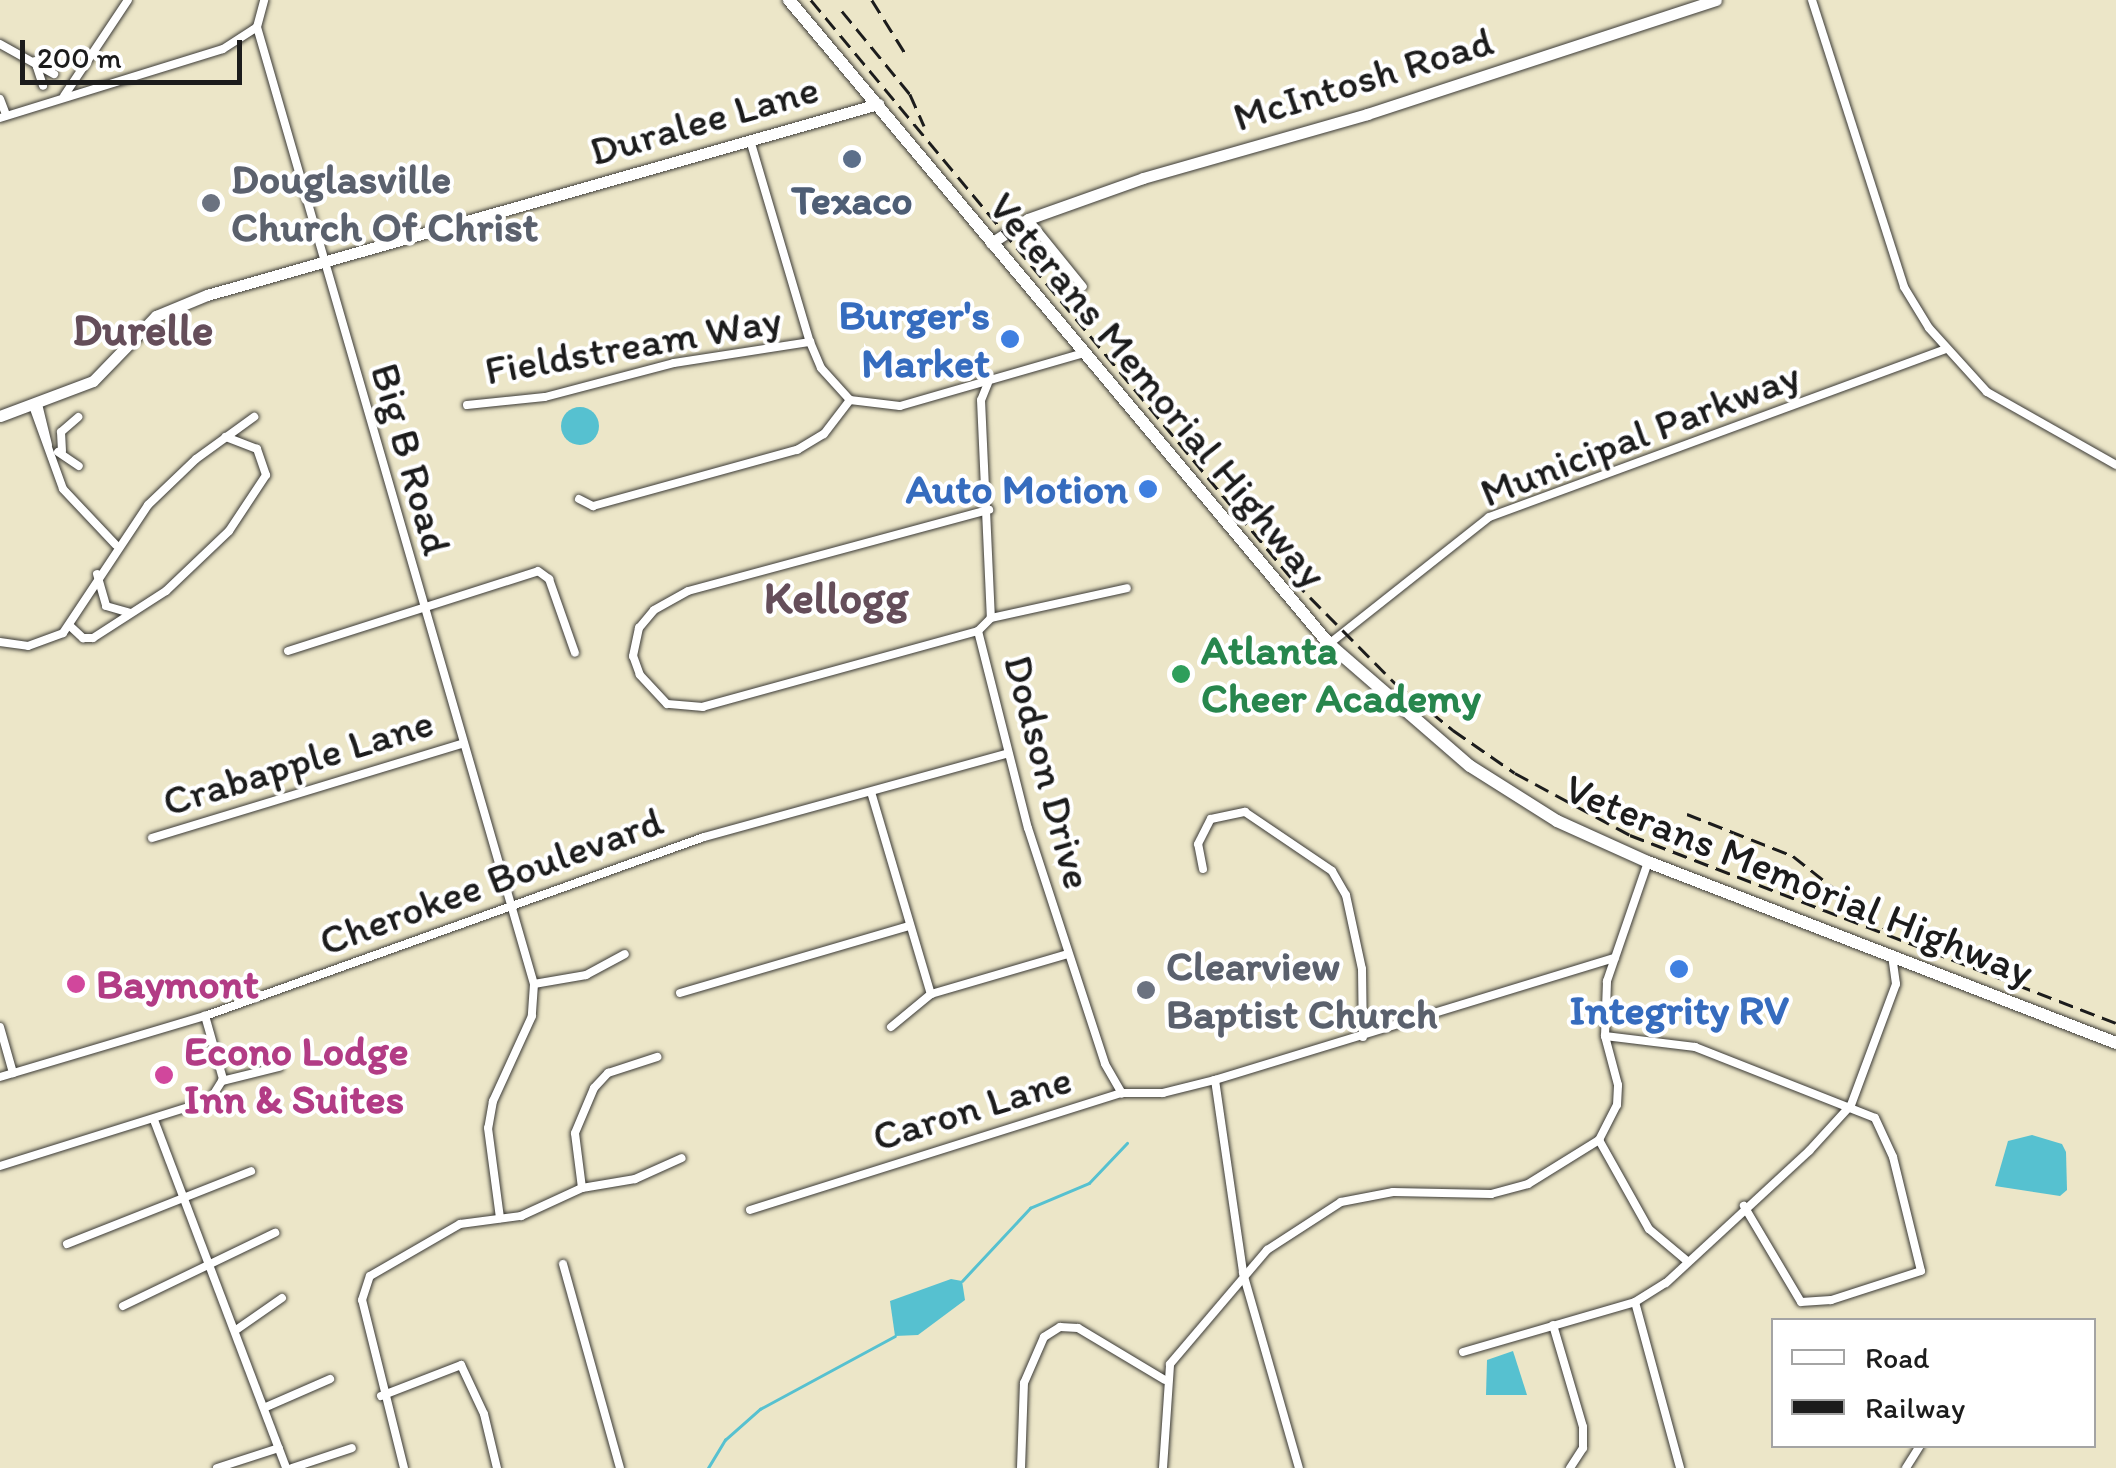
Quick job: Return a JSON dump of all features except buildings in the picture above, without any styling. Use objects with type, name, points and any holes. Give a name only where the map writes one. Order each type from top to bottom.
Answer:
[{"type":"main road","name":"Veterans Memorial Highway","points":[[789,0],[1329,644],[1470,766],[1557,822],[1648,862],[2116,1043]]},
{"type":"street","points":[[63,97],[128,0]]},
{"type":"street","points":[[0,98],[3,117],[202,58],[257,26],[264,0]]},
{"type":"street","name":"McIntosh Road","points":[[991,243],[1028,218],[1716,0]]},
{"type":"street","points":[[1812,0],[1904,286],[1944,350],[2022,416],[2116,465]]},
{"type":"street","name":"Big B Road","points":[[257,26],[461,744],[534,984]]},
{"type":"street","points":[[0,44],[54,74]]},
{"type":"street","points":[[35,62],[43,86]]},
{"type":"street","name":"Duralee Lane","points":[[0,416],[93,381],[156,316],[324,261],[878,104]]},
{"type":"street","points":[[750,140],[810,342],[821,368],[850,400],[900,406],[1084,353]]},
{"type":"street","points":[[1028,218],[1084,287]]},
{"type":"street","name":"Fieldstream Way","points":[[466,405],[545,397],[674,363],[810,342]]},
{"type":"street","name":"Municipal Parkway","points":[[1329,644],[1489,517],[1944,350]]},
{"type":"street","name":"Dodson Drive","points":[[988,383],[981,400],[991,618],[978,631],[1006,754],[1068,954],[1122,1093]]},
{"type":"street","points":[[579,499],[593,506],[797,450],[824,434],[850,400]]},
{"type":"street","points":[[35,405],[49,454],[73,504],[116,545]]},
{"type":"street","points":[[78,417],[61,432],[62,450],[79,466]]},
{"type":"street","points":[[0,642],[28,646],[70,626],[116,545],[170,482],[254,417]]},
{"type":"street","points":[[70,626],[83,638],[93,638],[134,613],[195,567],[260,492],[263,458],[248,443],[226,438]]},
{"type":"street","points":[[49,454],[62,450]]},
{"type":"street","points":[[978,631],[680,708],[640,674],[633,656],[639,628],[654,610],[688,591],[989,510]]},
{"type":"street","points":[[288,651],[421,603],[538,571],[549,579],[574,654]]},
{"type":"street","points":[[97,574],[106,606],[134,613]]},
{"type":"street","points":[[991,618],[1127,588]]},
{"type":"street","name":"Crabapple Lane","points":[[152,838],[461,744]]},
{"type":"street","name":"Cherokee Boulevard","points":[[0,1077],[206,1016],[704,837],[1006,754]]},
{"type":"street","points":[[871,792],[931,994]]},
{"type":"street","points":[[1203,869],[1196,856],[1211,819],[1244,812],[1332,871],[1346,895],[1359,954],[1363,1037]]},
{"type":"street","points":[[1163,1468],[1164,1380],[1190,1333],[1267,1250],[1341,1202],[1392,1192],[1490,1194],[1528,1184],[1599,1140],[1617,1105],[1605,1036],[1607,980],[1648,862]]},
{"type":"street","points":[[680,994],[909,926]]},
{"type":"street","points":[[500,1218],[488,1128],[493,1101],[532,1016],[534,984],[586,975],[625,954]]},
{"type":"street","points":[[891,1026],[931,994],[1068,954]]},
{"type":"street","points":[[1463,1352],[1636,1302],[1666,1283],[1851,1105],[1896,984],[1892,956]]},
{"type":"street","name":"Caron Lane","points":[[750,1210],[1122,1093],[1163,1092],[1215,1080],[1615,958]]},
{"type":"street","points":[[206,1016],[222,1081]]},
{"type":"street","points":[[0,1027],[13,1073]]},
{"type":"street","points":[[1605,1036],[1695,1047],[1876,1118],[1885,1132],[1921,1271],[1831,1300],[1801,1302],[1744,1206]]},
{"type":"street","points":[[582,1188],[575,1132],[594,1088],[608,1073],[658,1057]]},
{"type":"street","points":[[0,1166],[154,1120],[210,1100],[222,1081],[279,1067]]},
{"type":"street","points":[[1215,1080],[1244,1273],[1299,1468]]},
{"type":"street","points":[[154,1120],[289,1468],[352,1448]]},
{"type":"street","points":[[1599,1140],[1648,1229],[1686,1260]]},
{"type":"street","points":[[404,1468],[381,1396],[362,1300],[370,1276],[460,1224],[500,1218],[582,1188],[635,1179],[682,1158]]},
{"type":"street","points":[[67,1244],[251,1171]]},
{"type":"street","points":[[123,1306],[275,1233]]},
{"type":"street","points":[[563,1264],[620,1467]]},
{"type":"street","points":[[236,1330],[282,1298]]},
{"type":"street","points":[[1636,1302],[1680,1468]]},
{"type":"street","points":[[1553,1325],[1582,1428],[1583,1448],[1570,1468]]},
{"type":"street","points":[[1021,1468],[1024,1383],[1032,1353],[1044,1337],[1060,1327],[1078,1328],[1164,1380]]},
{"type":"street","points":[[381,1396],[461,1365],[484,1414],[497,1468]]},
{"type":"street","points":[[266,1407],[330,1379]]},
{"type":"street","points":[[217,1468],[279,1448]]},
{"type":"water","points":[[580,407],[593,413],[599,426],[593,439],[580,445],[567,439],[561,426],[567,413]]},
{"type":"water","points":[[2032,1135],[2062,1144],[2066,1152],[2067,1190],[2060,1196],[1995,1186],[2008,1141]]},
{"type":"water","points":[[951,1279],[962,1281],[965,1300],[918,1335],[895,1336],[890,1301]]},
{"type":"water","points":[[1513,1351],[1527,1395],[1486,1395],[1487,1360]]},
{"type":"waterway","points":[[962,1281],[1030,1208],[1089,1183],[1127,1143]]},
{"type":"waterway","points":[[708,1468],[725,1440],[760,1409],[895,1336]]},
{"type":"railway","points":[[811,0],[1294,581],[1395,683],[1453,730],[1515,773],[1630,835],[2116,1023]]},
{"type":"railway","points":[[872,0],[907,56]]},
{"type":"railway","points":[[842,11],[910,94],[924,126]]},
{"type":"railway","points":[[1687,814],[1793,856],[1883,927]]},
{"type":"place","name":"Texaco","points":[[852,159]]},
{"type":"place","name":"Douglasville Church Of Christ","points":[[211,203]]},
{"type":"place","name":"Burger's Market","points":[[1010,339]]},
{"type":"place","name":"Auto Motion","points":[[1148,489]]},
{"type":"place","name":"Atlanta Cheer Academy","points":[[1181,674]]},
{"type":"place","name":"Integrity RV","points":[[1679,969]]},
{"type":"place","name":"Baymont","points":[[76,984]]},
{"type":"place","name":"Clearview Baptist Church","points":[[1146,990]]},
{"type":"place","name":"Econo Lodge Inn & Suites","points":[[164,1075]]},
{"type":"district","name":"Durelle","points":[[143,330]]},
{"type":"district","name":"Kellogg","points":[[836,598]]}]
